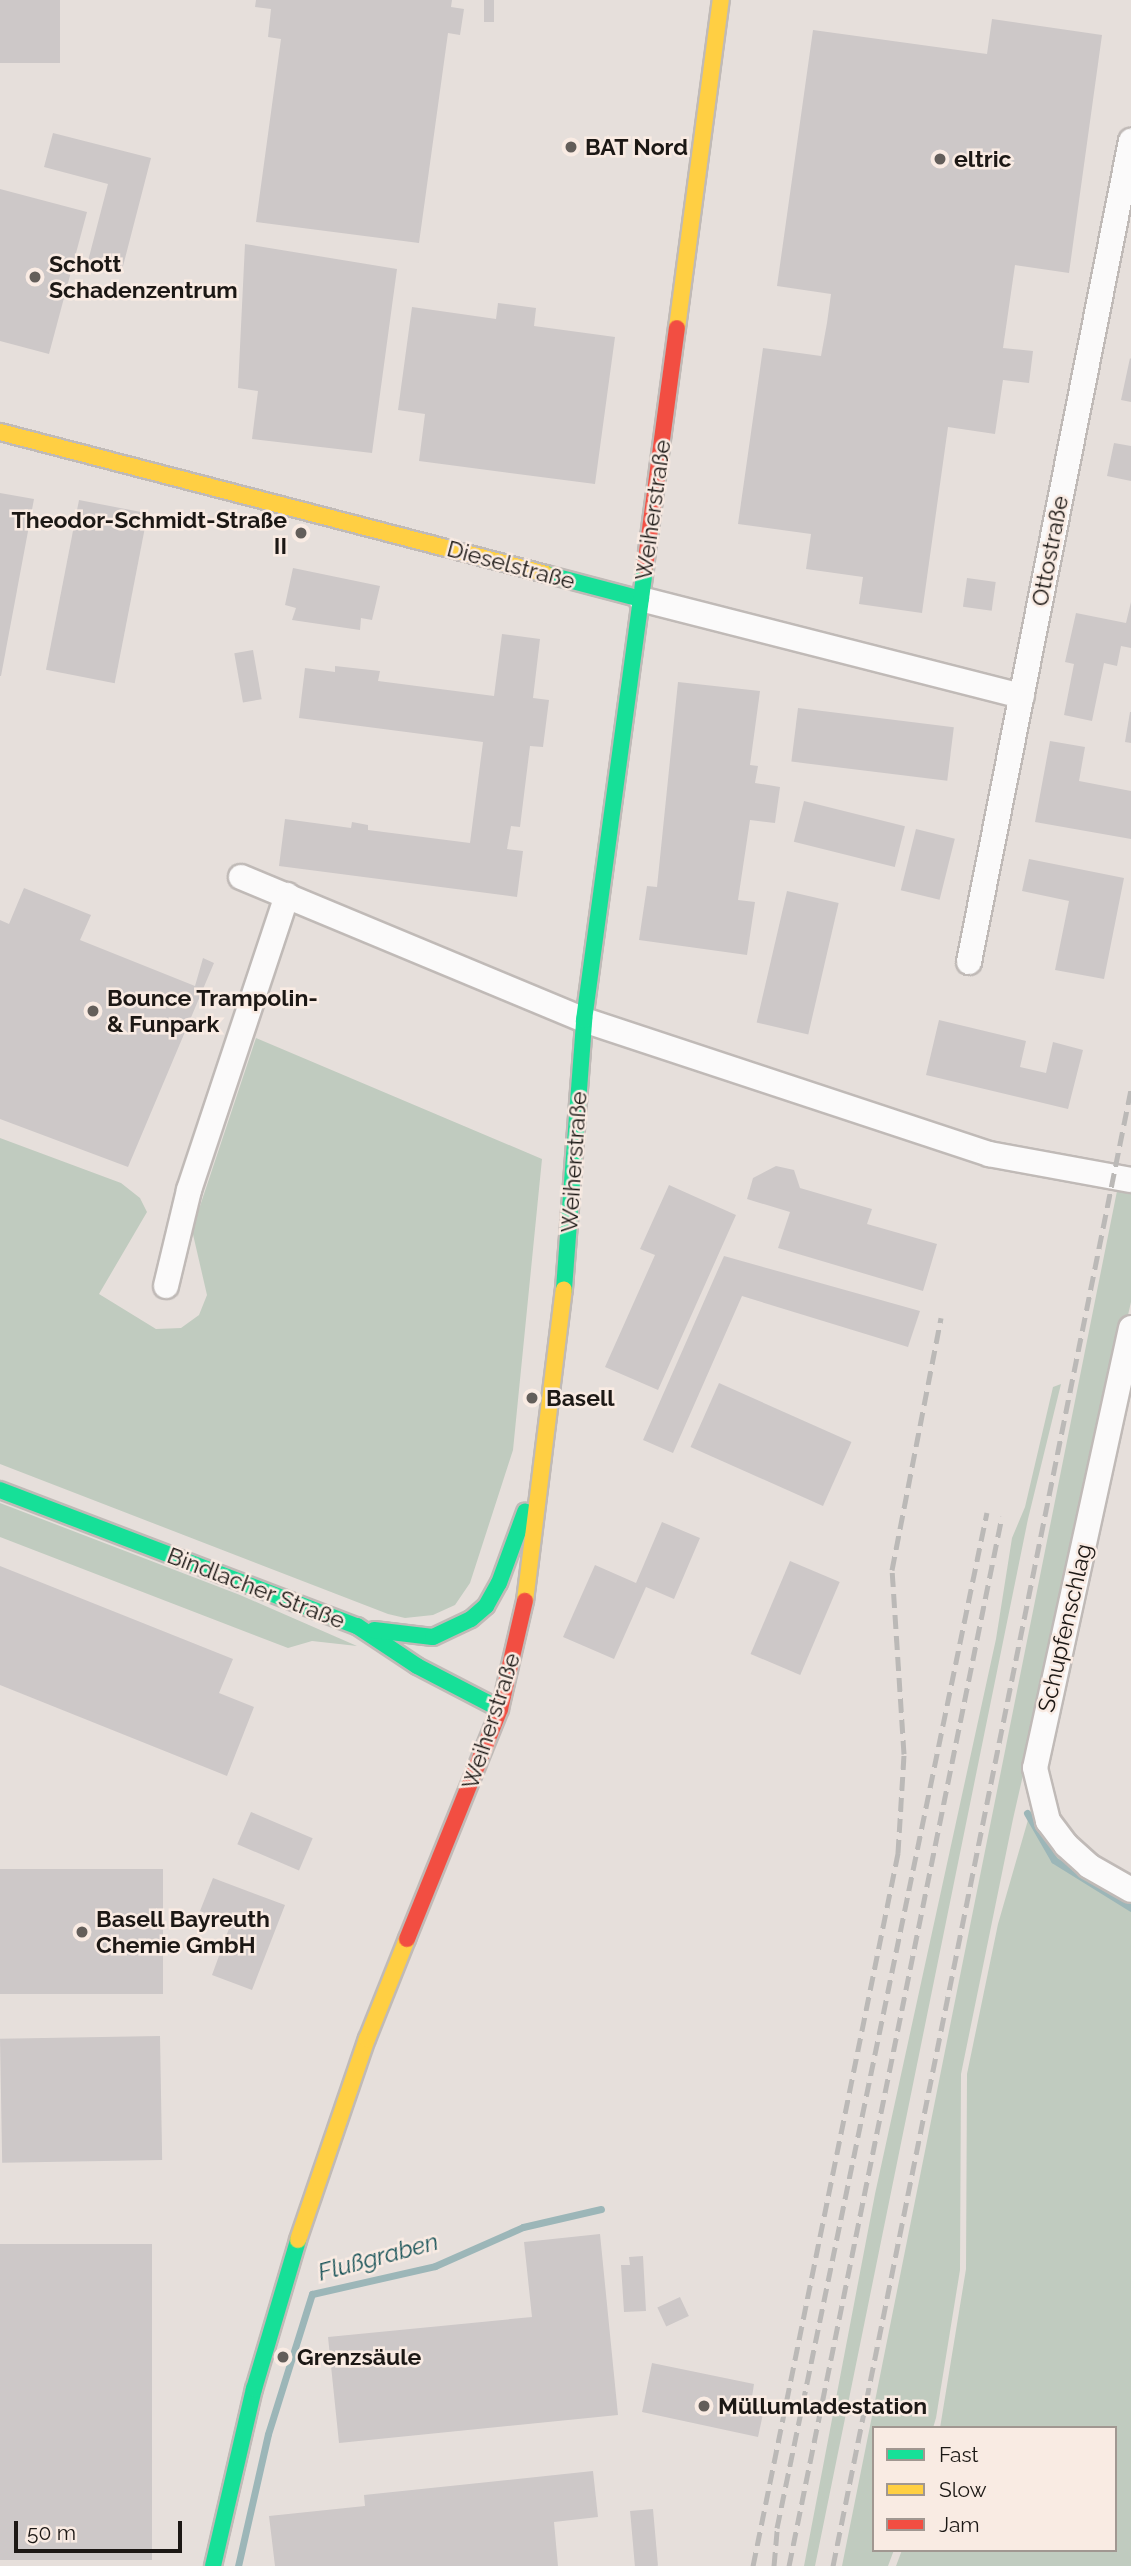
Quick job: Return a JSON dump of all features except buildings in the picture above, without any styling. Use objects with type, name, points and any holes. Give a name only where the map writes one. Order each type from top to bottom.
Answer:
[{"type":"street","name":"Weiherstraße","points":[[213,2566],[254,2389],[304,2218],[368,2039],[500,1709],[531,1573],[550,1442],[584,1020],[721,0]]},
{"type":"street","name":"Ottostraße","points":[[969,962],[1131,141]]},
{"type":"street","name":"Dieselstraße","points":[[0,432],[1022,696]]},
{"type":"street","points":[[241,877],[584,1020],[989,1154],[1131,1180]]},
{"type":"street","points":[[166,1286],[189,1190],[286,895]]},
{"type":"street","name":"Schupfenschlag","points":[[1131,1328],[1035,1768],[1048,1821],[1066,1845],[1089,1866],[1131,1890]]},
{"type":"street","points":[[357,1626],[416,1638],[433,1637],[450,1633],[486,1606],[499,1583],[550,1442]]},
{"type":"street","name":"Bindlacher Straße","points":[[0,1490],[357,1626],[417,1666],[500,1709]]},
{"type":"shaded area","points":[[256,1038],[542,1159],[513,1450],[470,1583],[455,1605],[433,1615],[405,1618],[388,1614],[0,1464],[0,1138],[121,1183],[140,1198],[147,1212],[99,1294],[156,1329],[181,1328],[199,1315],[207,1295],[192,1230]]},
{"type":"shaded area","points":[[1117,1191],[1131,1193],[1131,1302],[1013,1819],[961,2074],[960,2270],[936,2418],[934,2426],[872,2426],[872,2552],[893,2552],[888,2566],[842,2566]]},
{"type":"shaded area","points":[[1061,1384],[1028,1519],[815,2566],[804,2566],[875,2194],[996,1639],[1012,1538],[1025,1507],[1053,1387]]},
{"type":"shaded area","points":[[0,1503],[240,1595],[357,1646],[312,1641],[288,1648],[0,1537]]},
{"type":"shaded area","points":[[1032,1806],[1131,1899],[1131,2566],[896,2566],[901,2552],[1117,2552],[1117,2426],[940,2426],[966,2269],[967,2074],[998,1924]]},
{"type":"waterway","points":[[1027,1813],[1054,1860],[1131,1908]]},
{"type":"waterway","name":"Flußgraben","points":[[238,2566],[268,2434],[312,2294],[435,2266],[523,2227],[601,2209]]},
{"type":"railway","points":[[833,2566],[1131,1090]]},
{"type":"railway","points":[[753,2566],[898,1853],[904,1754],[892,1570],[941,1318]]},
{"type":"railway","points":[[774,2566],[777,2528],[987,1512]]},
{"type":"railway","points":[[789,2566],[1002,1516]]},
{"type":"traffic: fast","points":[[564,1289],[584,1020],[645,567]]},
{"type":"traffic: fast","points":[[546,574],[641,599]]},
{"type":"traffic: fast","points":[[0,1490],[357,1626],[417,1666],[500,1709]]},
{"type":"traffic: fast","points":[[374,1630],[433,1637],[471,1619],[486,1606],[499,1583],[525,1512]]},
{"type":"traffic: fast","points":[[213,2566],[254,2389],[298,2240]]},
{"type":"traffic: slow","points":[[677,328],[721,0]]},
{"type":"traffic: slow","points":[[0,432],[546,574]]},
{"type":"traffic: slow","points":[[525,1601],[564,1289]]},
{"type":"traffic: slow","points":[[298,2240],[367,2039],[407,1939]]},
{"type":"traffic: jam","points":[[645,567],[677,328]]},
{"type":"traffic: jam","points":[[407,1939],[500,1709],[525,1601]]},
{"type":"place","name":"BAT Nord","points":[[571,147]]},
{"type":"place","name":"eltric","points":[[940,159]]},
{"type":"place","name":"Schott Schadenzentrum","points":[[35,277]]},
{"type":"place","name":"Theodor-Schmidt-Straße II","points":[[301,533]]},
{"type":"place","name":"Bounce Trampolin- & Funpark","points":[[93,1011]]},
{"type":"place","name":"Basell","points":[[532,1398]]},
{"type":"place","name":"Basell Bayreuth Chemie GmbH","points":[[82,1932]]},
{"type":"place","name":"Grenzsäule","points":[[283,2357]]},
{"type":"place","name":"Müllumladestation","points":[[704,2406]]}]
